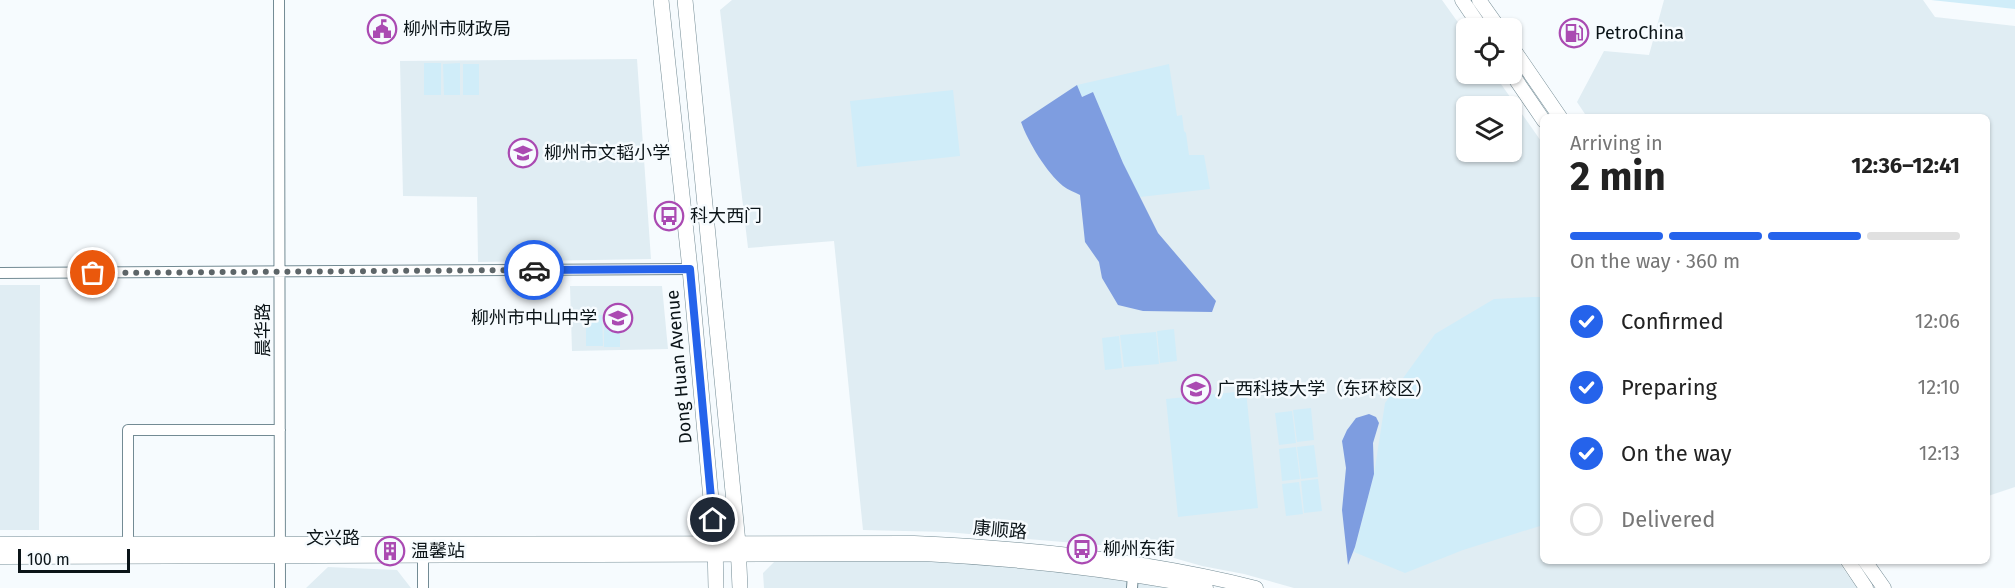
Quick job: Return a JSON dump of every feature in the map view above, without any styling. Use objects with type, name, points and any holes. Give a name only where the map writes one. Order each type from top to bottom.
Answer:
[{"type":"highway","points":[[685,0],[739,549],[740,588]]},
{"type":"highway","points":[[687,23],[689,0]]},
{"type":"highway","name":"Dong Huan Avenue","points":[[660,4],[690,269],[715,549],[716,588]]},
{"type":"main road","points":[[1462,0],[1474,18]]},
{"type":"main road","points":[[1479,0],[1492,18]]},
{"type":"main road","points":[[1522,62],[1558,114]]},
{"type":"main road","points":[[1519,84],[1540,115]]},
{"type":"main road","name":"康顺路","points":[[739,549],[914,543],[1012,548],[1194,574],[1256,588]]},
{"type":"main road","name":"文兴路","points":[[0,544],[128,544],[423,556],[715,549]]},
{"type":"main road","name":"文兴路","points":[[0,557],[280,550],[739,549]]},
{"type":"main road","name":"康顺路","points":[[739,549],[945,555],[1039,562],[1133,581],[1206,588]]},
{"type":"main road","points":[[1850,564],[1866,588]]},
{"type":"main road","points":[[1868,564],[1884,588]]},
{"type":"street","name":"晨华路","points":[[279,0],[280,588]]},
{"type":"street","points":[[0,273],[690,269]]},
{"type":"street","points":[[128,544],[128,430],[280,430]]},
{"type":"street","points":[[423,556],[423,588]]},
{"type":"shaded area","name":"广西科技大学（东环校区）","points":[[732,0],[1442,0],[1456,20],[1456,84],[1501,84],[1509,96],[1456,96],[1456,162],[1522,162],[1522,114],[1540,140],[1540,564],[1840,564],[1857,588],[1294,588],[1244,574],[1122,547],[946,532],[863,530],[834,241],[748,248],[720,10]]},
{"type":"shaded area","points":[[1664,0],[1923,0],[1935,17],[2015,26],[2015,487],[1990,495],[1990,114],[1585,114],[1577,102],[1604,51],[1649,55]]},
{"type":"shaded area","points":[[1931,0],[2015,0],[2015,9]]},
{"type":"shaded area","name":"柳州市文韬小学","points":[[637,59],[651,259],[478,262],[477,197],[403,196],[400,61]]},
{"type":"shaded area","points":[[424,63],[441,63],[441,95],[424,95]]},
{"type":"shaded area","points":[[460,63],[460,95],[444,95],[443,64]]},
{"type":"shaded area","points":[[463,64],[479,64],[479,95],[463,95]]},
{"type":"shaded area","points":[[1169,64],[1177,116],[1182,115],[1189,155],[1204,155],[1210,189],[1140,197],[1093,92],[1082,97],[1077,85]]},
{"type":"shaded area","points":[[953,90],[960,156],[857,167],[850,101]]},
{"type":"shaded area","points":[[0,285],[40,285],[39,530],[0,530]]},
{"type":"shaded area","name":"柳州市中山中学","points":[[570,286],[662,286],[668,349],[572,351]]},
{"type":"shaded area","points":[[1540,297],[1540,526],[1463,550],[1405,573],[1354,552],[1374,474],[1385,403],[1435,334],[1494,299]]},
{"type":"shaded area","points":[[586,315],[602,315],[603,346],[586,346]]},
{"type":"shaded area","points":[[604,315],[620,315],[620,347],[604,347]]},
{"type":"shaded area","points":[[1174,329],[1177,361],[1160,363],[1157,331]]},
{"type":"shaded area","points":[[1156,332],[1159,364],[1124,367],[1120,335]]},
{"type":"shaded area","points":[[1119,336],[1122,368],[1105,370],[1102,338]]},
{"type":"shaded area","points":[[1246,391],[1258,508],[1178,517],[1166,399]]},
{"type":"shaded area","points":[[1311,408],[1314,440],[1297,442],[1293,410]]},
{"type":"shaded area","points":[[1292,411],[1296,443],[1279,445],[1275,413]]},
{"type":"shaded area","points":[[1314,445],[1318,477],[1301,479],[1297,447]]},
{"type":"shaded area","points":[[1296,447],[1300,479],[1282,481],[1279,449]]},
{"type":"shaded area","points":[[1318,479],[1322,511],[1304,513],[1301,481]]},
{"type":"shaded area","points":[[1299,482],[1303,514],[1286,516],[1282,484]]},
{"type":"shaded area","points":[[775,561],[984,563],[1044,569],[1167,588],[764,588],[763,573]]},
{"type":"shaded area","points":[[328,567],[397,570],[411,588],[306,588]]},
{"type":"water","points":[[1077,85],[1082,97],[1093,92],[1123,163],[1158,233],[1216,301],[1212,312],[1143,311],[1118,305],[1102,278],[1099,262],[1085,242],[1080,195],[1063,186],[1051,173],[1033,148],[1021,122]]},
{"type":"water","points":[[1369,414],[1376,417],[1379,423],[1373,443],[1374,474],[1348,565],[1342,510],[1346,468],[1342,441],[1356,418]]},
{"type":"way so far","points":[[93,273],[534,270]]},
{"type":"place","name":"柳州市财政局","points":[[382,29]]},
{"type":"place","name":"PetroChina","points":[[1574,33]]},
{"type":"place","name":"柳州市文韬小学","points":[[523,153]]},
{"type":"place","name":"科大西门","points":[[669,216]]},
{"type":"place","name":"柳州市中山中学","points":[[618,318]]},
{"type":"place","name":"广西科技大学（东环校区）","points":[[1196,389]]},
{"type":"place","name":"柳州东街","points":[[1082,549]]},
{"type":"place","name":"温馨站","points":[[390,551]]},
{"type":"route","points":[[534,270],[690,269],[713,520]]}]
